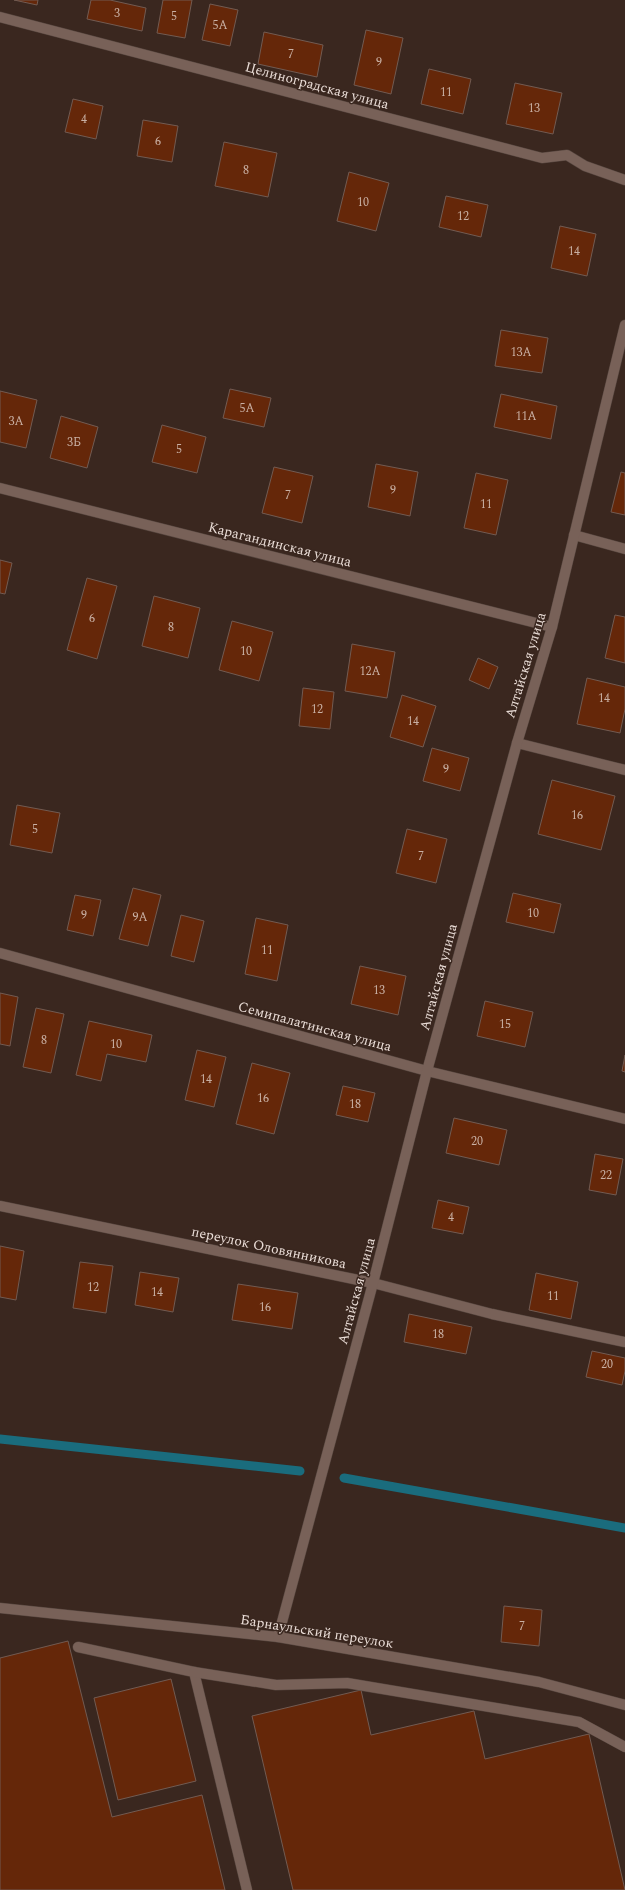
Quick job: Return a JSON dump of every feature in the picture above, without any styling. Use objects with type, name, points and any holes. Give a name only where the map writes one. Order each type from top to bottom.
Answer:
[{"type":"street","name":"Целиноградская улица","points":[[0,17],[542,158],[567,155],[585,166],[625,180]]},
{"type":"street","name":"Алтайская улица","points":[[278,1638],[373,1283],[427,1071],[516,743],[552,627],[625,325]]},
{"type":"street","name":"Карагандинская улица","points":[[0,488],[552,627]]},
{"type":"street","points":[[574,535],[625,549]]},
{"type":"street","points":[[516,743],[625,770]]},
{"type":"street","name":"Семипалатинская улица","points":[[0,953],[427,1071],[625,1119]]},
{"type":"street","name":"переулок Оловянникова","points":[[0,1206],[373,1283],[492,1314],[625,1342]]},
{"type":"street","name":"Барнаульский переулок","points":[[0,1608],[278,1638],[539,1682],[625,1705]]},
{"type":"street","points":[[78,1647],[194,1672],[276,1685],[346,1683],[579,1722],[625,1747]]},
{"type":"street","points":[[194,1672],[247,1890]]},
{"type":"building","points":[[14,0],[38,0],[37,5]]},
{"type":"building","points":[[91,0],[110,0],[146,8],[142,31],[87,19]]},
{"type":"building","points":[[163,0],[192,0],[185,38],[157,33]]},
{"type":"building","points":[[210,4],[238,10],[230,46],[202,40]]},
{"type":"building","points":[[366,30],[403,38],[391,94],[354,85]]},
{"type":"building","points":[[264,32],[323,45],[317,77],[258,64]]},
{"type":"building","points":[[429,69],[471,79],[463,114],[421,104]]},
{"type":"building","points":[[515,83],[562,93],[553,134],[506,124]]},
{"type":"building","points":[[73,99],[103,106],[96,139],[65,132]]},
{"type":"building","points":[[143,120],[178,126],[172,162],[137,156]]},
{"type":"building","points":[[224,142],[277,153],[268,197],[215,186]]},
{"type":"building","points":[[349,172],[389,183],[376,231],[337,221]]},
{"type":"building","points":[[446,196],[488,205],[481,237],[439,227]]},
{"type":"building","points":[[560,226],[596,234],[587,276],[551,268]]},
{"type":"building","points":[[501,330],[548,338],[542,373],[495,366]]},
{"type":"building","points":[[230,389],[271,398],[264,427],[223,418]]},
{"type":"building","points":[[0,391],[37,400],[26,448],[0,442]]},
{"type":"building","points":[[501,394],[557,406],[551,439],[494,427]]},
{"type":"building","points":[[61,416],[98,427],[87,468],[50,458]]},
{"type":"building","points":[[162,425],[206,437],[197,473],[152,462]]},
{"type":"building","points":[[376,464],[418,472],[410,516],[368,507]]},
{"type":"building","points":[[274,467],[313,476],[302,523],[262,513]]},
{"type":"building","points":[[621,472],[625,473],[625,515],[611,512]]},
{"type":"building","points":[[476,473],[508,480],[496,535],[464,528]]},
{"type":"building","points":[[0,560],[12,563],[5,594],[0,593]]},
{"type":"building","points":[[87,578],[117,586],[97,659],[67,650]]},
{"type":"building","points":[[154,596],[200,608],[188,658],[142,646]]},
{"type":"building","points":[[615,615],[625,617],[625,663],[605,658]]},
{"type":"building","points":[[232,621],[273,632],[259,681],[219,670]]},
{"type":"building","points":[[352,644],[395,652],[387,698],[345,691]]},
{"type":"building","points":[[478,658],[498,667],[489,689],[469,680]]},
{"type":"building","points":[[587,678],[625,687],[625,709],[620,733],[577,724]]},
{"type":"building","points":[[303,688],[334,692],[330,729],[299,726]]},
{"type":"building","points":[[402,695],[436,706],[423,747],[390,737]]},
{"type":"building","points":[[432,748],[469,758],[460,791],[423,781]]},
{"type":"building","points":[[552,780],[615,796],[601,850],[538,834]]},
{"type":"building","points":[[17,805],[60,813],[52,853],[10,845]]},
{"type":"building","points":[[407,829],[447,839],[436,883],[396,873]]},
{"type":"building","points":[[133,888],[161,895],[148,946],[119,939]]},
{"type":"building","points":[[513,893],[561,904],[554,933],[506,922]]},
{"type":"building","points":[[75,895],[101,900],[93,936],[67,930]]},
{"type":"building","points":[[181,915],[204,921],[194,962],[171,956]]},
{"type":"building","points":[[256,918],[288,925],[277,981],[245,974]]},
{"type":"building","points":[[360,966],[406,976],[398,1015],[351,1004]]},
{"type":"building","points":[[0,993],[18,997],[10,1046],[0,1044]]},
{"type":"building","points":[[485,1001],[533,1012],[525,1047],[477,1036]]},
{"type":"building","points":[[36,1008],[64,1014],[51,1073],[23,1067]]},
{"type":"building","points":[[89,1021],[152,1035],[146,1062],[107,1054],[101,1081],[76,1075]]},
{"type":"building","points":[[197,1050],[226,1057],[214,1107],[185,1100]]},
{"type":"building","points":[[625,1055],[625,1072],[622,1071]]},
{"type":"building","points":[[252,1063],[290,1073],[274,1134],[236,1124]]},
{"type":"building","points":[[343,1086],[375,1093],[368,1122],[336,1115]]},
{"type":"building","points":[[454,1118],[507,1130],[499,1165],[446,1153]]},
{"type":"building","points":[[595,1154],[623,1159],[616,1195],[589,1190]]},
{"type":"building","points":[[438,1200],[469,1207],[463,1234],[432,1228]]},
{"type":"building","points":[[0,1246],[24,1251],[16,1300],[0,1297]]},
{"type":"building","points":[[80,1262],[113,1266],[106,1313],[73,1308]]},
{"type":"building","points":[[140,1272],[179,1278],[173,1312],[135,1305]]},
{"type":"building","points":[[536,1273],[578,1282],[571,1319],[529,1310]]},
{"type":"building","points":[[238,1284],[298,1293],[292,1329],[232,1320]]},
{"type":"building","points":[[409,1314],[472,1327],[466,1354],[404,1342]]},
{"type":"building","points":[[592,1351],[625,1358],[625,1371],[622,1385],[586,1377]]},
{"type":"building","points":[[504,1606],[542,1610],[539,1646],[501,1642]]},
{"type":"building","points":[[68,1641],[112,1817],[202,1795],[225,1890],[0,1890],[0,1658]]},
{"type":"building","points":[[171,1679],[196,1781],[118,1800],[94,1698]]},
{"type":"building","points":[[361,1690],[371,1735],[474,1711],[485,1759],[589,1734],[625,1890],[293,1890],[252,1716]]},
{"type":"waterway","points":[[0,1439],[300,1471]]},
{"type":"waterway","points":[[344,1478],[625,1528]]}]
